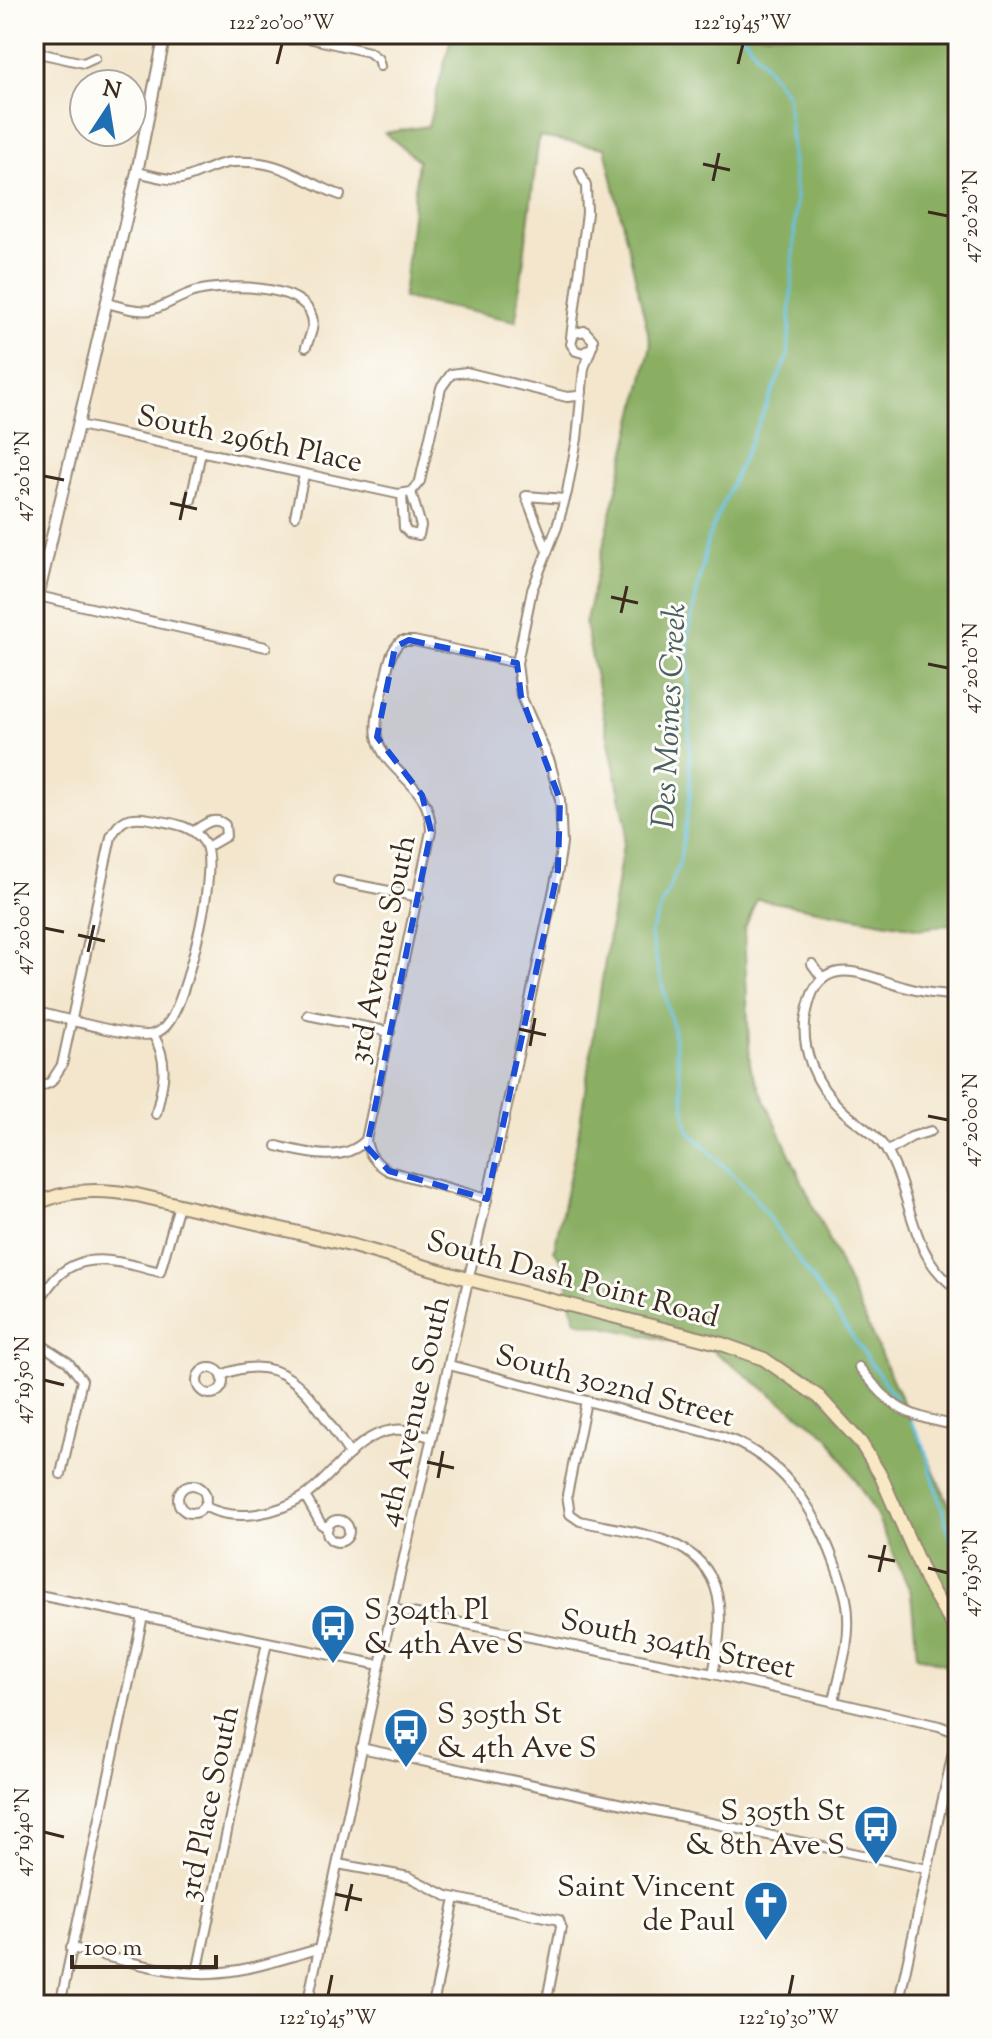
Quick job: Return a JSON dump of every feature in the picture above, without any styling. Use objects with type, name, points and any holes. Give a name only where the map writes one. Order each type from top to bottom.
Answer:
[{"type":"main road","name":"South Dash Point Road","points":[[34,1205],[60,1195],[109,1190],[350,1245],[741,1350],[764,1359],[801,1383],[848,1427],[872,1460],[928,1584],[958,1634]]},
{"type":"street","points":[[34,614],[137,172],[165,34]]},
{"type":"street","points":[[291,34],[369,52],[378,59],[380,66]]},
{"type":"street","points":[[34,52],[84,63],[95,58]]},
{"type":"street","points":[[137,172],[178,179],[222,163],[258,163],[284,168],[340,195]]},
{"type":"street","points":[[573,310],[574,318],[592,336],[591,348],[583,353],[576,351],[571,344],[573,310],[587,213],[586,186],[580,172]]},
{"type":"street","points":[[107,303],[146,310],[183,295],[209,289],[250,288],[283,293],[300,301],[311,315],[312,328],[306,347]]},
{"type":"street","points":[[571,337],[578,331],[585,331]]},
{"type":"street","name":"4th Avenue South","points":[[307,2005],[392,1609],[487,1199],[562,843],[556,782],[525,709],[517,663],[527,606],[565,499],[577,439],[584,368],[591,348]]},
{"type":"street","name":"4th Avenue South","points":[[576,351],[584,368]]},
{"type":"street","name":"South 296th Place","points":[[79,425],[304,475],[407,493],[420,481],[437,402],[447,378],[461,371],[558,396],[578,396],[582,392]]},
{"type":"street","points":[[191,500],[201,452]]},
{"type":"street","points":[[295,516],[304,475]]},
{"type":"street","points":[[547,551],[526,496],[565,499]]},
{"type":"street","points":[[38,596],[266,647]]},
{"type":"street","name":"3rd Avenue South","points":[[366,1140],[430,841],[430,814],[422,795],[385,754],[377,737],[379,710],[389,664],[398,643],[409,640],[517,663]]},
{"type":"street","points":[[34,1011],[71,1020],[139,1035],[153,1034],[169,1023],[185,986],[209,879],[210,862],[205,844],[194,831],[142,817],[124,819],[111,837],[71,1020],[63,1058],[57,1075],[47,1085],[34,1090]]},
{"type":"street","points":[[194,831],[212,821],[225,825],[226,836],[205,844]]},
{"type":"street","points":[[338,881],[419,897]]},
{"type":"street","points":[[812,964],[823,979]]},
{"type":"street","points":[[958,995],[902,987],[851,973],[835,973],[823,979],[813,991],[805,1017],[805,1039],[811,1065],[840,1108],[871,1132],[887,1152],[920,1241],[938,1272],[958,1289]]},
{"type":"street","points":[[308,1015],[390,1032]]},
{"type":"street","points":[[153,1034],[162,1049],[165,1064],[156,1114]]},
{"type":"street","points":[[887,1152],[911,1137],[931,1131]]},
{"type":"street","points":[[277,1146],[329,1155],[349,1152],[366,1140],[370,1154],[389,1171],[487,1199]]},
{"type":"street","points":[[34,1308],[57,1277],[70,1267],[89,1260],[106,1259],[160,1272],[179,1205]]},
{"type":"street","points":[[34,1340],[68,1362],[82,1380],[61,1474]]},
{"type":"street","name":"South 302nd Street","points":[[449,1365],[721,1436],[766,1457],[787,1477],[808,1506],[826,1541],[844,1592],[848,1614],[847,1637],[834,1701]]},
{"type":"street","points":[[222,1375],[255,1366],[285,1375],[304,1390],[350,1454]]},
{"type":"street","points":[[859,1367],[896,1407],[917,1416],[958,1426]]},
{"type":"street","points":[[586,1401],[568,1486],[567,1509],[580,1521],[665,1540],[688,1552],[710,1577],[720,1603],[721,1631],[713,1674]]},
{"type":"street","points":[[204,1506],[217,1512],[250,1516],[268,1512],[305,1496],[373,1437],[396,1429],[431,1437]]},
{"type":"street","points":[[305,1496],[321,1524],[327,1528]]},
{"type":"street","points":[[34,1594],[380,1665]]},
{"type":"street","name":"South 304th Street","points":[[392,1609],[713,1674],[953,1731],[955,1743],[927,1869]]},
{"type":"street","points":[[60,2005],[143,1616]]},
{"type":"street","name":"3rd Place South","points":[[197,1973],[267,1642]]},
{"type":"street","points":[[361,1748],[927,1869],[898,2005]]},
{"type":"street","points":[[338,1864],[409,1877],[455,1898],[556,1918],[561,1928],[546,2005]]},
{"type":"street","points":[[433,2005],[455,1898]]},
{"type":"street","points":[[71,1948],[197,1973],[233,1971],[319,1949]]},
{"type":"highlighted area","points":[[409,640],[517,663],[521,696],[560,800],[558,870],[487,1199],[389,1171],[367,1147],[431,831],[422,795],[377,737],[395,647]]},
{"type":"green space","points":[[452,34],[958,34],[958,923],[921,929],[757,899],[744,930],[750,1067],[958,1524],[958,1669],[917,1655],[911,1593],[875,1512],[828,1436],[712,1350],[576,1321],[568,1292],[569,1270],[554,1250],[578,1136],[626,825],[585,624],[651,345],[605,148],[539,137],[516,321],[403,298],[418,160],[385,133],[428,126]]},
{"type":"waterway","name":"Des Moines Creek","points":[[742,34],[787,95],[796,201],[788,356],[708,538],[688,636],[690,797],[679,865],[650,934],[673,1028],[688,1130],[753,1195],[896,1399]]},
{"type":"waterway","name":"Des Moines Creek","points":[[911,1421],[924,1446],[958,1564]]},
{"type":"place","name":"S 304th Pl & 4th Ave S","points":[[333,1665]]},
{"type":"place","name":"S 305th St & 4th Ave S","points":[[406,1769]]},
{"type":"place","name":"S 305th St & 8th Ave S","points":[[876,1866]]},
{"type":"place","name":"Saint Vincent de Paul","points":[[766,1942]]}]
